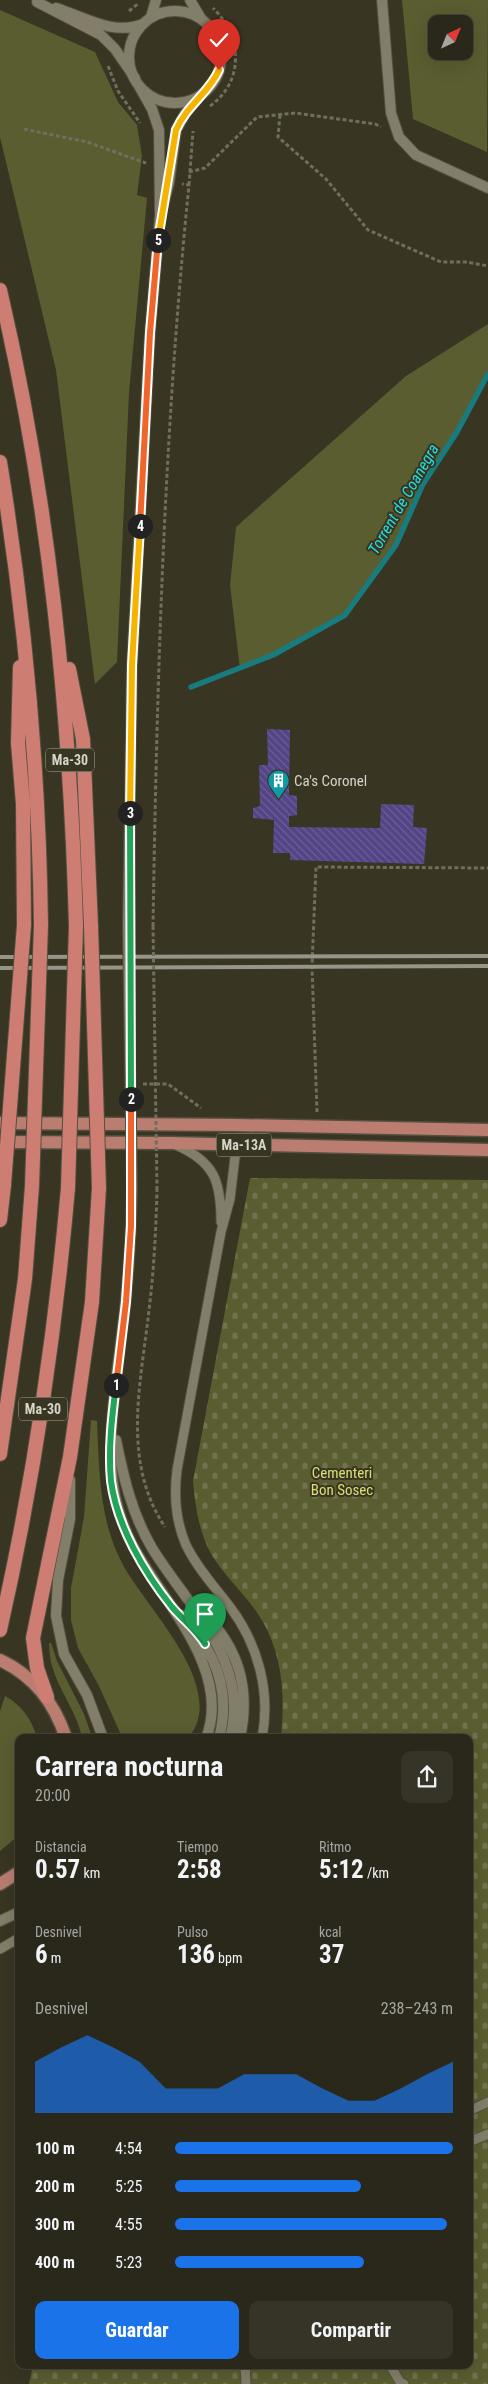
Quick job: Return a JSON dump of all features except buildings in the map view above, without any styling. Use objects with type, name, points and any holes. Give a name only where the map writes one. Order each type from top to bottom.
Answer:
[{"type":"highway","name":"Ma-30","points":[[0,290],[32,447],[55,595],[70,764],[76,926],[68,1188],[61,1268],[43,1407],[31,1479],[0,1629]]},
{"type":"highway","name":"Ma-30","points":[[0,462],[22,609],[36,769],[41,925],[32,1186],[25,1279],[0,1454]]},
{"type":"highway","points":[[47,1697],[37,1668],[34,1638],[70,1457],[92,1302],[98,1188],[91,926],[83,739],[55,595]]},
{"type":"highway","points":[[0,1220],[24,925],[23,804],[18,743],[22,609]]},
{"type":"main road","name":"Ma-13A","points":[[0,1123],[317,1126],[488,1130]]},
{"type":"main road","name":"Ma-13A","points":[[0,1142],[170,1143],[488,1150]]},
{"type":"main road","points":[[0,1660],[15,1667],[32,1680],[47,1697],[58,1716],[65,1734]]},
{"type":"main road","points":[[0,1884],[15,1875]]},
{"type":"street","points":[[156,0],[147,20],[135,33],[129,50],[130,64],[137,82],[150,96],[166,102],[184,102],[201,95]]},
{"type":"street","points":[[190,0],[202,20],[214,32],[220,54],[216,77],[184,114],[176,130],[164,182],[150,333],[132,665],[128,926],[132,1188],[127,1286],[113,1425],[111,1481],[118,1509],[140,1559],[173,1607],[202,1660],[208,1679],[212,1714],[207,1734]]},
{"type":"street","points":[[382,0],[391,113],[399,137],[416,155],[488,188]]},
{"type":"street","points":[[35,1],[116,29],[131,28],[147,20],[174,11],[187,13],[202,20]]},
{"type":"street","points":[[35,1],[101,35],[115,50],[137,82],[152,109],[159,130],[164,182]]},
{"type":"street","points":[[113,1425],[123,1478],[134,1512],[152,1548],[218,1645],[230,1675],[234,1704],[230,1734]]},
{"type":"street","points":[[70,1457],[70,1519],[55,1600],[56,1616],[64,1654],[87,1695],[102,1734]]},
{"type":"street","points":[[185,1595],[216,1626],[227,1642],[237,1663],[244,1701],[240,1734]]},
{"type":"street","points":[[173,1607],[199,1633],[218,1673],[224,1708],[220,1734]]},
{"type":"street","points":[[0,1922],[15,1914]]},
{"type":"lane","points":[[170,1143],[200,1159],[215,1175],[221,1197],[221,1232]]},
{"type":"lane","points":[[246,1145],[236,1153],[230,1199],[221,1232],[177,1470],[176,1497],[182,1535],[191,1554],[238,1619],[255,1652],[265,1699],[262,1734]]},
{"type":"lane","points":[[0,1949],[15,1940]]},
{"type":"lane","points":[[473,2109],[488,2102]]},
{"type":"lane","points":[[473,2140],[488,2134]]},
{"type":"lane","points":[[245,2369],[246,2384]]},
{"type":"lane","points":[[392,2369],[400,2382],[404,2384]]},
{"type":"path","points":[[126,13],[141,0]]},
{"type":"path","points":[[208,108],[219,99],[230,85],[236,59],[232,34],[222,17],[210,5]]},
{"type":"path","points":[[108,63],[118,91],[133,110],[142,127]]},
{"type":"path","points":[[114,66],[119,83],[129,98]]},
{"type":"path","points":[[189,172],[205,168],[257,117],[296,114],[375,124],[399,137]]},
{"type":"path","points":[[280,115],[278,137],[326,179],[368,230],[441,262],[467,262],[488,266]]},
{"type":"path","points":[[142,116],[144,121]]},
{"type":"path","points":[[168,1532],[155,1510],[145,1483],[137,1434],[139,1394],[152,1286],[157,1188],[153,926],[157,704],[164,514],[192,124],[188,131]]},
{"type":"path","points":[[24,129],[88,142],[146,164]]},
{"type":"path","points":[[146,154],[145,176],[147,180],[188,185]]},
{"type":"path","points":[[317,1126],[312,966],[316,867],[488,868]]},
{"type":"path","points":[[138,1084],[168,1084],[201,1108],[210,1110]]},
{"type":"path","points":[[308,1113],[325,1112]]},
{"type":"green space","points":[[402,0],[488,0],[487,152],[413,119]]},
{"type":"green space","points":[[0,10],[95,52],[118,102],[137,125],[142,156],[137,195],[147,198],[129,393],[117,662],[95,684],[56,370],[0,137]]},
{"type":"green space","points":[[488,324],[488,375],[457,432],[423,484],[396,545],[345,615],[273,655],[240,669],[230,585],[236,527],[406,376]]},
{"type":"green space","name":"Cementeri Bon Sosec","points":[[250,1178],[488,1180],[488,2384],[29,2384],[32,2369],[473,2369],[473,1734],[281,1734],[283,1708],[281,1678],[275,1649],[270,1635],[257,1612],[213,1558],[208,1548],[198,1515],[193,1481]]},
{"type":"green space","points":[[91,1420],[97,1421],[101,1492],[113,1543],[131,1577],[178,1645],[191,1670],[198,1694],[199,1716],[190,1734],[121,1734],[99,1686],[78,1648],[71,1620],[71,1588],[84,1517]]},
{"type":"green space","points":[[49,1643],[51,1643],[57,1661],[84,1714],[91,1734],[81,1734],[57,1681],[50,1657]]},
{"type":"green space","points":[[5,1696],[25,1713],[36,1734],[15,1734],[15,1838],[0,1851],[0,1711]]},
{"type":"waterway","name":"Torrent de Coanegra","points":[[191,687],[273,655],[345,615],[396,545],[423,484],[457,432],[488,374]]},
{"type":"railway","points":[[0,957],[488,956]]},
{"type":"railway","points":[[0,968],[488,966]]},
{"type":"place","name":"Ca's Coronel","points":[[278,800]]},
{"type":"route","points":[[205,1644],[199,1633],[173,1607],[140,1559],[118,1509],[111,1481],[111,1468],[113,1406],[126,1302],[131,1226],[128,926],[132,665],[150,333],[160,216],[169,183],[173,139],[184,114],[213,83],[219,70]]}]
